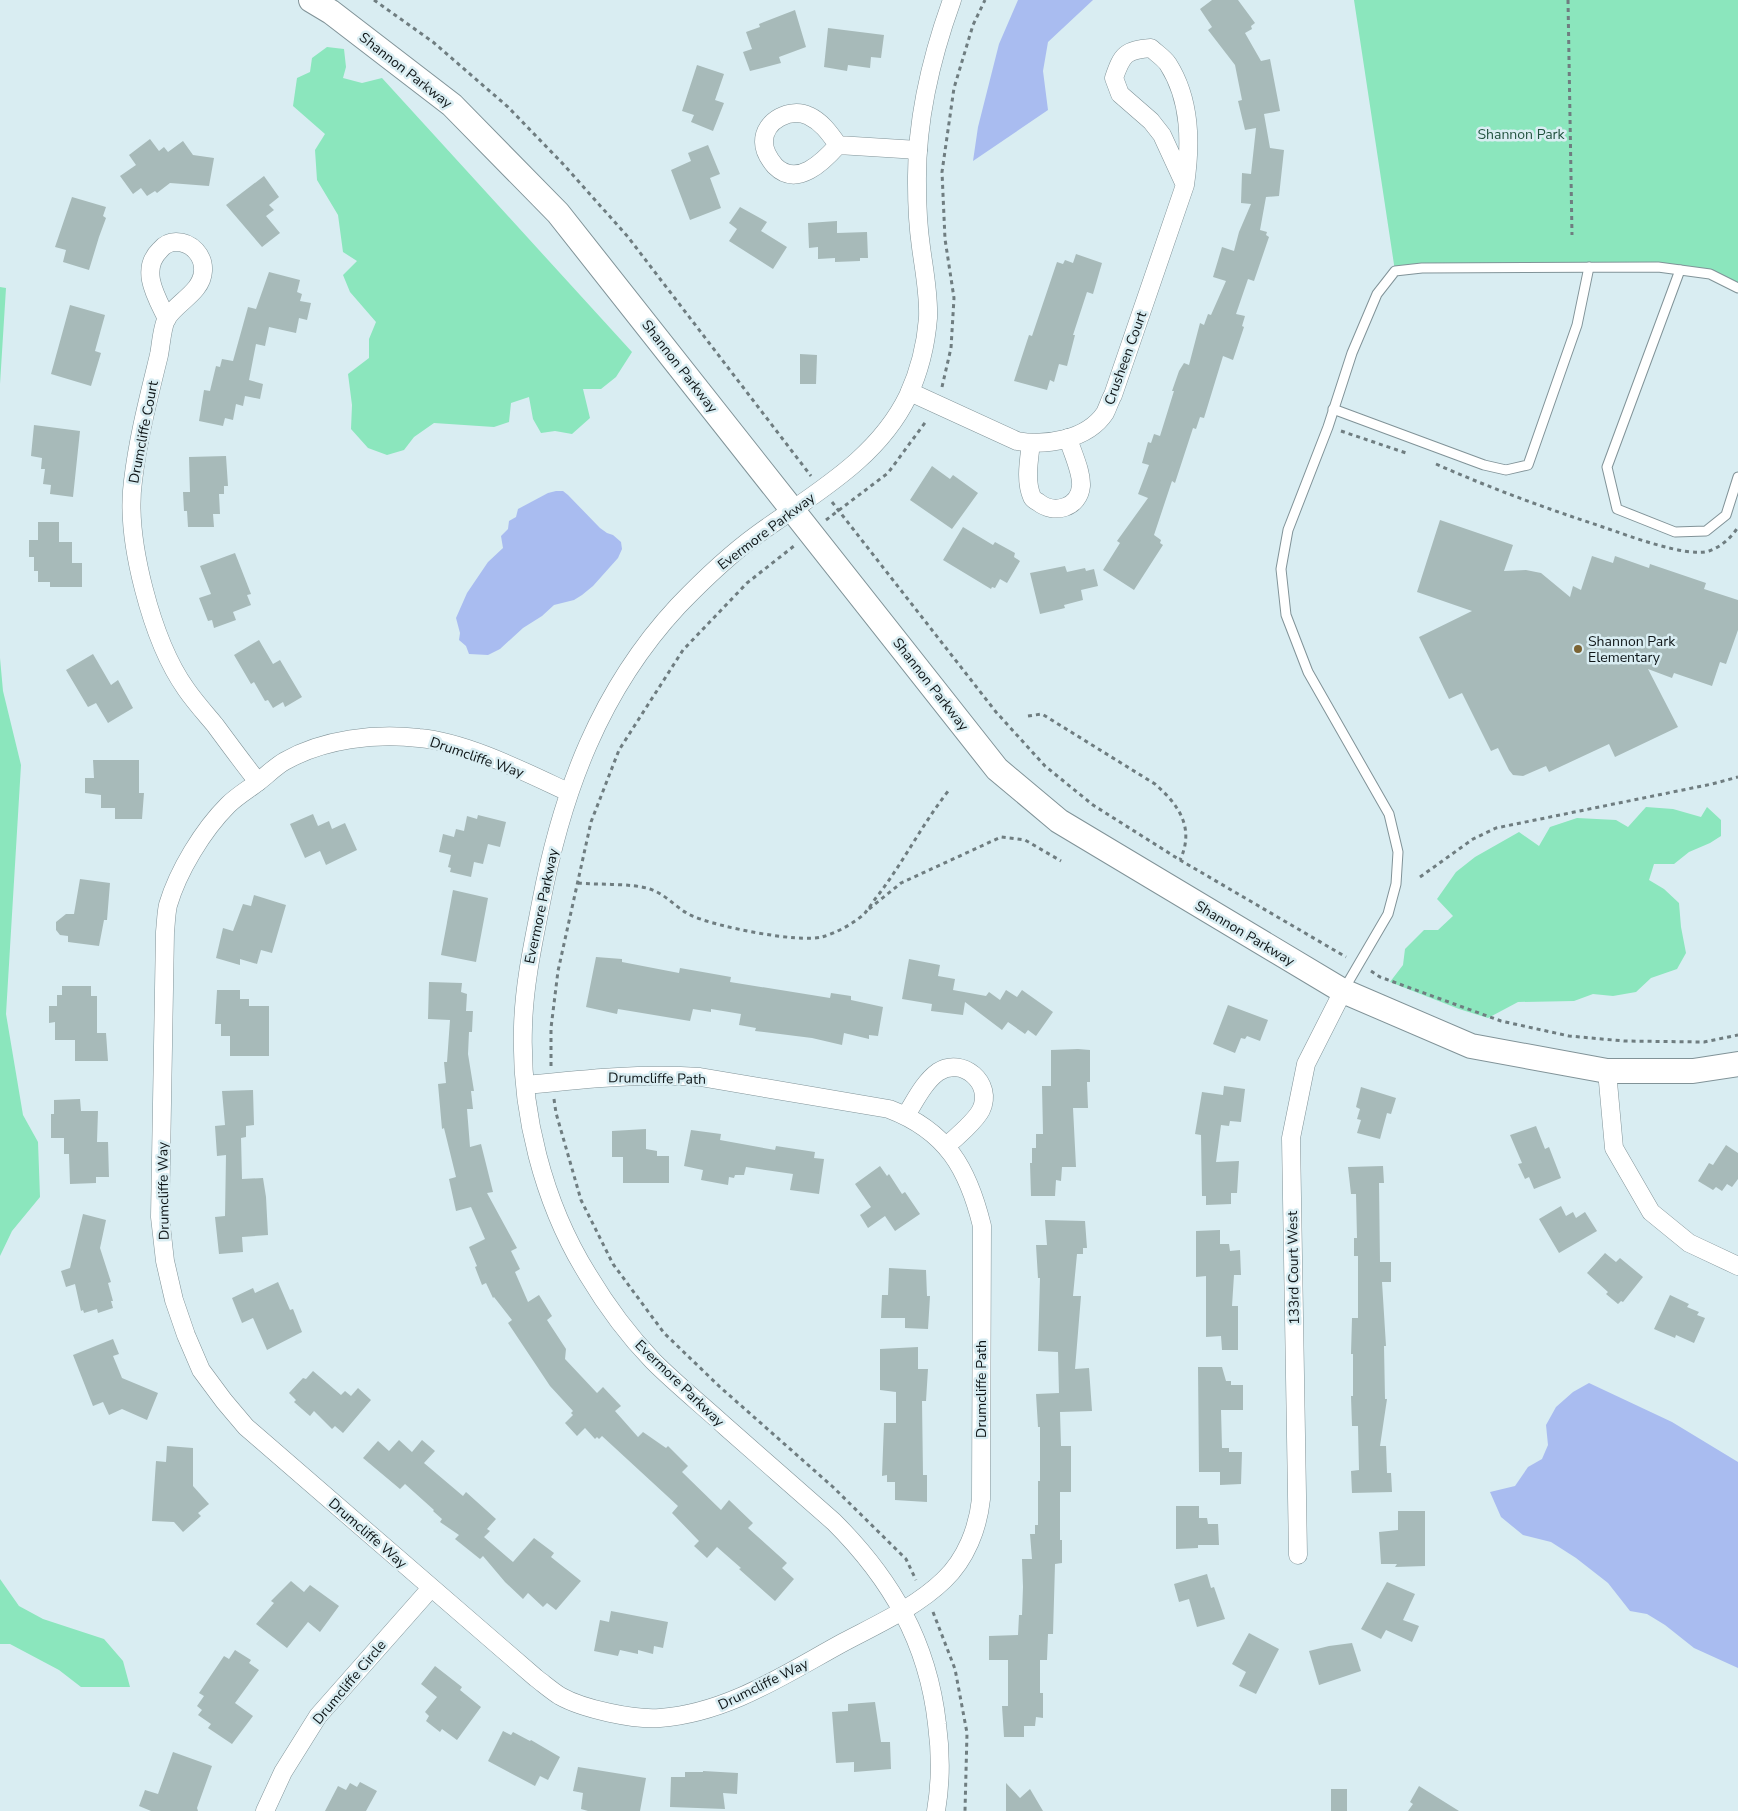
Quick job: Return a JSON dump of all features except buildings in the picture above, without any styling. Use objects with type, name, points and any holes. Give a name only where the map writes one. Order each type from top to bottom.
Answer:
[{"type":"street","name":"Shannon Parkway","points":[[311,0],[331,12],[452,105],[558,212],[998,769],[1059,821],[1343,991],[1471,1046],[1607,1071],[1693,1071],[1738,1064]]},
{"type":"street","name":"Evermore Parkway","points":[[936,1811],[941,1766],[932,1686],[915,1634],[903,1610],[872,1563],[854,1541],[655,1362],[638,1345],[599,1293],[586,1272],[557,1214],[537,1152],[530,1120],[522,1031],[527,975],[547,866],[568,792],[586,746],[613,695],[640,654],[676,608],[731,554],[852,467],[880,439],[910,392],[920,363],[928,318],[920,233],[917,180],[918,150],[929,77],[952,0]]},
{"type":"street","name":"Crusheen Court","points":[[910,392],[1017,441],[1031,443],[1077,436],[1094,425],[1105,412],[1185,184],[1188,162],[1186,109],[1178,85],[1167,62],[1150,48],[1133,50],[1119,62],[1114,78],[1120,94],[1150,121],[1162,135],[1185,184]]},
{"type":"street","points":[[838,145],[918,150]]},
{"type":"street","name":"Drumcliffe Court","points":[[167,319],[132,482],[132,520],[139,570],[165,651],[186,688],[258,782]]},
{"type":"street","points":[[1031,443],[1028,480],[1032,498],[1045,508],[1056,510],[1067,507],[1077,498],[1081,488],[1081,475],[1068,438]]},
{"type":"street","name":"Drumcliffe Way","points":[[568,792],[522,771],[452,745],[421,738],[393,736],[333,743],[285,761],[229,804],[211,825],[191,855],[168,906],[165,932],[160,1217],[165,1261],[174,1300],[186,1334],[201,1370],[246,1427],[431,1588],[536,1678],[561,1697],[595,1709],[625,1716],[658,1718],[691,1714],[719,1706],[754,1691],[903,1610]]},
{"type":"street","name":"133rd Court West","points":[[1298,1555],[1291,1138],[1306,1064],[1343,991]]},
{"type":"street","points":[[906,1115],[921,1092],[937,1073],[953,1067],[968,1071],[980,1081],[983,1099],[981,1110],[957,1137],[946,1146]]},
{"type":"street","points":[[1607,1071],[1614,1148],[1651,1212],[1689,1243],[1738,1266]]},
{"type":"street","name":"Drumcliffe Path","points":[[526,1085],[644,1075],[700,1077],[889,1109],[906,1115],[926,1128],[946,1146],[958,1161],[976,1199],[982,1226],[980,1515],[972,1540],[945,1579],[903,1610]]},
{"type":"street","name":"Drumcliffe Circle","points":[[265,1811],[283,1772],[318,1716],[431,1588]]},
{"type":"lane","points":[[1333,410],[1484,465],[1506,470],[1528,465],[1577,325],[1589,267]]},
{"type":"lane","points":[[1343,991],[1388,914],[1396,884],[1398,852],[1389,814],[1308,672],[1286,615],[1281,569],[1288,530],[1328,427],[1352,353],[1377,294],[1395,271],[1422,268],[1658,267],[1710,274],[1738,288]]},
{"type":"lane","points":[[1680,270],[1607,467],[1617,510],[1675,532],[1706,531],[1726,515],[1738,477]]},
{"type":"path","points":[[374,0],[433,42],[508,107],[564,165],[628,237],[996,712],[1045,766],[1093,805],[1180,860],[1359,965],[1380,976],[1501,1021],[1569,1036],[1624,1041],[1704,1042],[1738,1035]]},
{"type":"path","points":[[965,1811],[967,1733],[957,1678],[938,1622],[906,1560],[834,1487],[720,1387],[664,1333],[613,1264],[581,1200],[556,1113],[551,1082],[551,1028],[558,971],[591,822],[619,750],[683,650],[747,583],[888,473],[938,404],[951,348],[954,298],[945,239],[942,172],[954,88],[973,25],[985,0]]},
{"type":"path","points":[[1568,0],[1572,235]]},
{"type":"path","points":[[1328,427],[1410,455]]},
{"type":"path","points":[[1429,461],[1491,488],[1641,540],[1684,551],[1709,551],[1732,537],[1738,527]]},
{"type":"path","points":[[1028,716],[1042,714],[1154,784],[1168,796],[1178,808],[1185,825],[1185,849],[1180,860]]},
{"type":"path","points":[[1420,878],[1473,839],[1496,828],[1738,777]]},
{"type":"path","points":[[865,913],[892,878],[932,811],[949,790]]},
{"type":"path","points":[[578,883],[638,886],[652,890],[669,899],[685,913],[696,918],[735,928],[803,938],[822,937],[854,922],[901,883],[1001,837],[1025,840],[1061,861]]},
{"type":"green space","name":"Shannon Park","points":[[1354,0],[1738,0],[1738,288],[1710,274],[1658,267],[1395,271]]},
{"type":"green space","points":[[327,47],[344,49],[346,67],[343,78],[362,83],[382,78],[632,352],[616,377],[601,389],[583,389],[590,418],[572,434],[555,431],[541,433],[533,419],[529,397],[511,403],[509,422],[494,427],[434,423],[414,437],[404,450],[387,455],[368,448],[351,429],[352,405],[348,374],[369,358],[369,339],[376,322],[350,292],[343,275],[357,261],[343,252],[338,215],[317,180],[315,150],[325,134],[293,106],[297,78],[310,72],[312,58]]},
{"type":"green space","points":[[0,287],[6,288],[0,384]]},
{"type":"green space","points":[[0,658],[3,691],[21,765],[6,1014],[23,1115],[38,1142],[40,1197],[12,1231],[0,1256]]},
{"type":"green space","points":[[1646,807],[1673,809],[1701,817],[1707,807],[1721,820],[1721,836],[1689,852],[1674,864],[1654,864],[1649,880],[1664,889],[1679,903],[1686,953],[1677,969],[1651,978],[1636,992],[1613,996],[1593,994],[1574,1001],[1518,1002],[1488,1018],[1459,1009],[1390,982],[1403,965],[1405,949],[1424,930],[1438,930],[1453,916],[1437,899],[1456,872],[1475,857],[1519,832],[1539,846],[1550,827],[1577,818],[1616,820],[1628,827]]},
{"type":"green space","points":[[0,1579],[19,1606],[43,1619],[104,1639],[123,1661],[130,1687],[81,1687],[59,1670],[10,1644],[0,1644]]},
{"type":"water","points":[[1018,0],[1093,0],[1048,42],[1043,71],[1048,110],[973,161],[978,127],[999,44]]},
{"type":"water","points":[[563,491],[600,528],[621,542],[622,549],[618,558],[593,586],[582,595],[574,600],[554,605],[542,616],[523,628],[500,649],[488,655],[469,654],[466,646],[459,640],[460,633],[456,618],[467,593],[488,562],[503,548],[501,536],[508,529],[509,521],[516,517],[518,509],[548,493]]},
{"type":"water","points":[[1589,1383],[1672,1422],[1738,1462],[1738,1668],[1694,1648],[1665,1625],[1647,1614],[1630,1611],[1608,1583],[1576,1558],[1551,1542],[1523,1535],[1501,1517],[1490,1492],[1515,1486],[1528,1467],[1542,1459],[1548,1445],[1546,1425],[1556,1407],[1573,1392]]},
{"type":"place","name":"Shannon Park Elementary","points":[[1578,649]]}]
